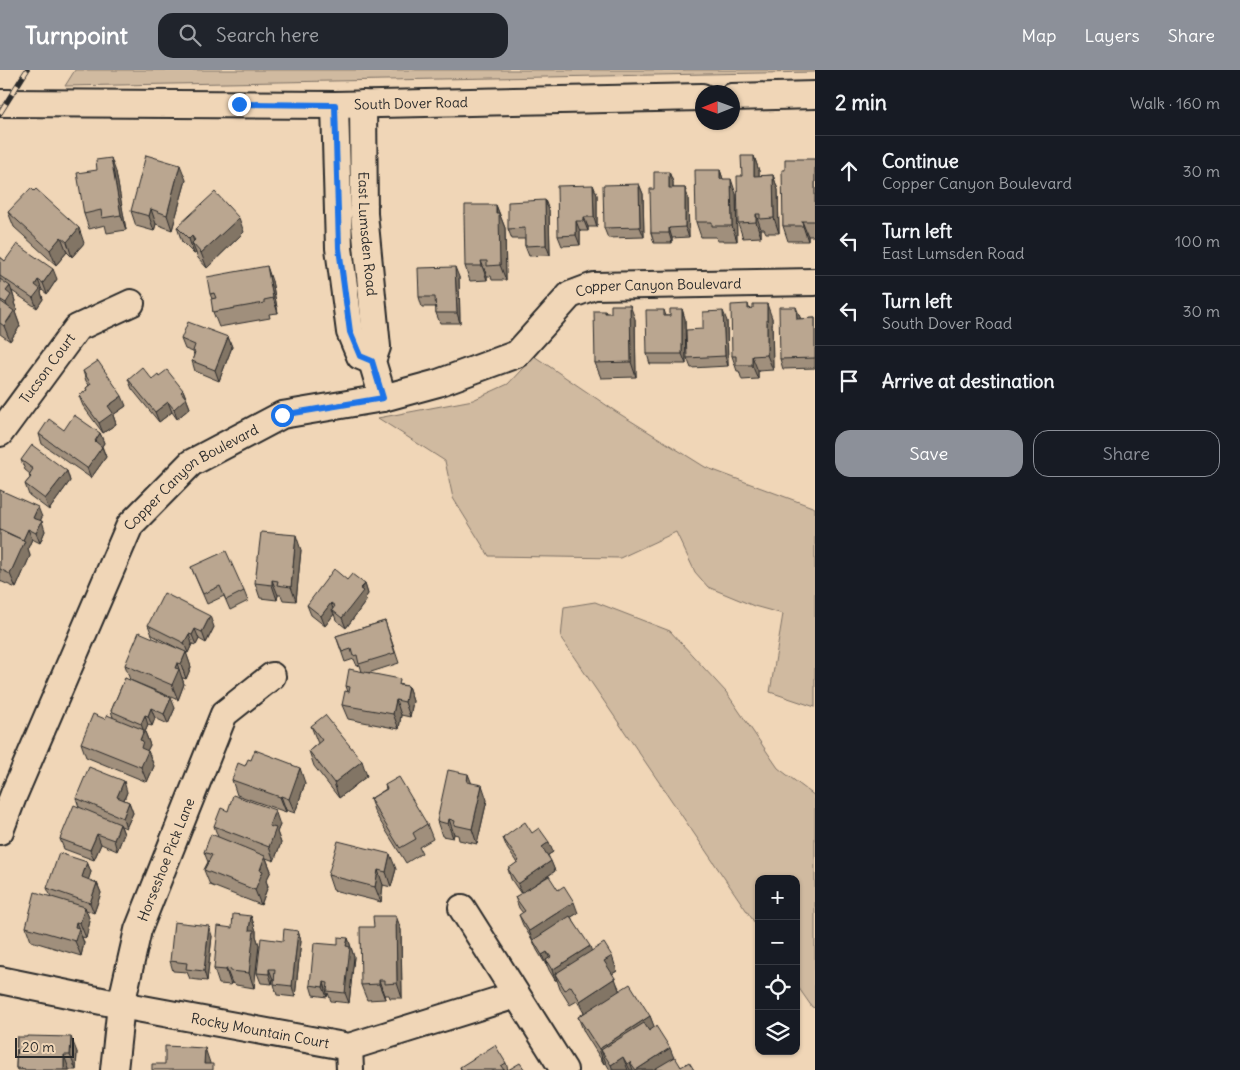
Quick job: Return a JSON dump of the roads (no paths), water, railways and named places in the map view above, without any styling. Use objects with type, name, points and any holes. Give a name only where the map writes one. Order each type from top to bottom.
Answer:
[{"type":"street","points":[[740,97],[815,95]]},
{"type":"street","name":"South Dover Road","points":[[0,103],[335,105],[695,97]]},
{"type":"street","name":"East Lumsden Road","points":[[363,104],[364,214],[377,348],[372,361],[383,398]]},
{"type":"street","name":"East Lumsden Road","points":[[335,105],[339,248],[345,298],[350,332],[360,356],[372,361]]},
{"type":"street","name":"Copper Canyon Boulevard","points":[[0,831],[6,812],[130,525],[191,464],[282,415],[383,398],[438,383],[517,354],[570,294],[594,286],[815,282]]},
{"type":"street","name":"Tucson Court","points":[[0,433],[77,328],[130,303]]},
{"type":"street","name":"Horseshoe Pick Lane","points":[[114,1070],[121,1005],[138,930],[224,714],[272,676]]},
{"type":"street","points":[[462,908],[564,1070]]},
{"type":"street","name":"Rocky Mountain Court","points":[[0,980],[121,1005],[349,1058],[516,995]]},
{"type":"railway","points":[[0,113],[27,70]]}]
